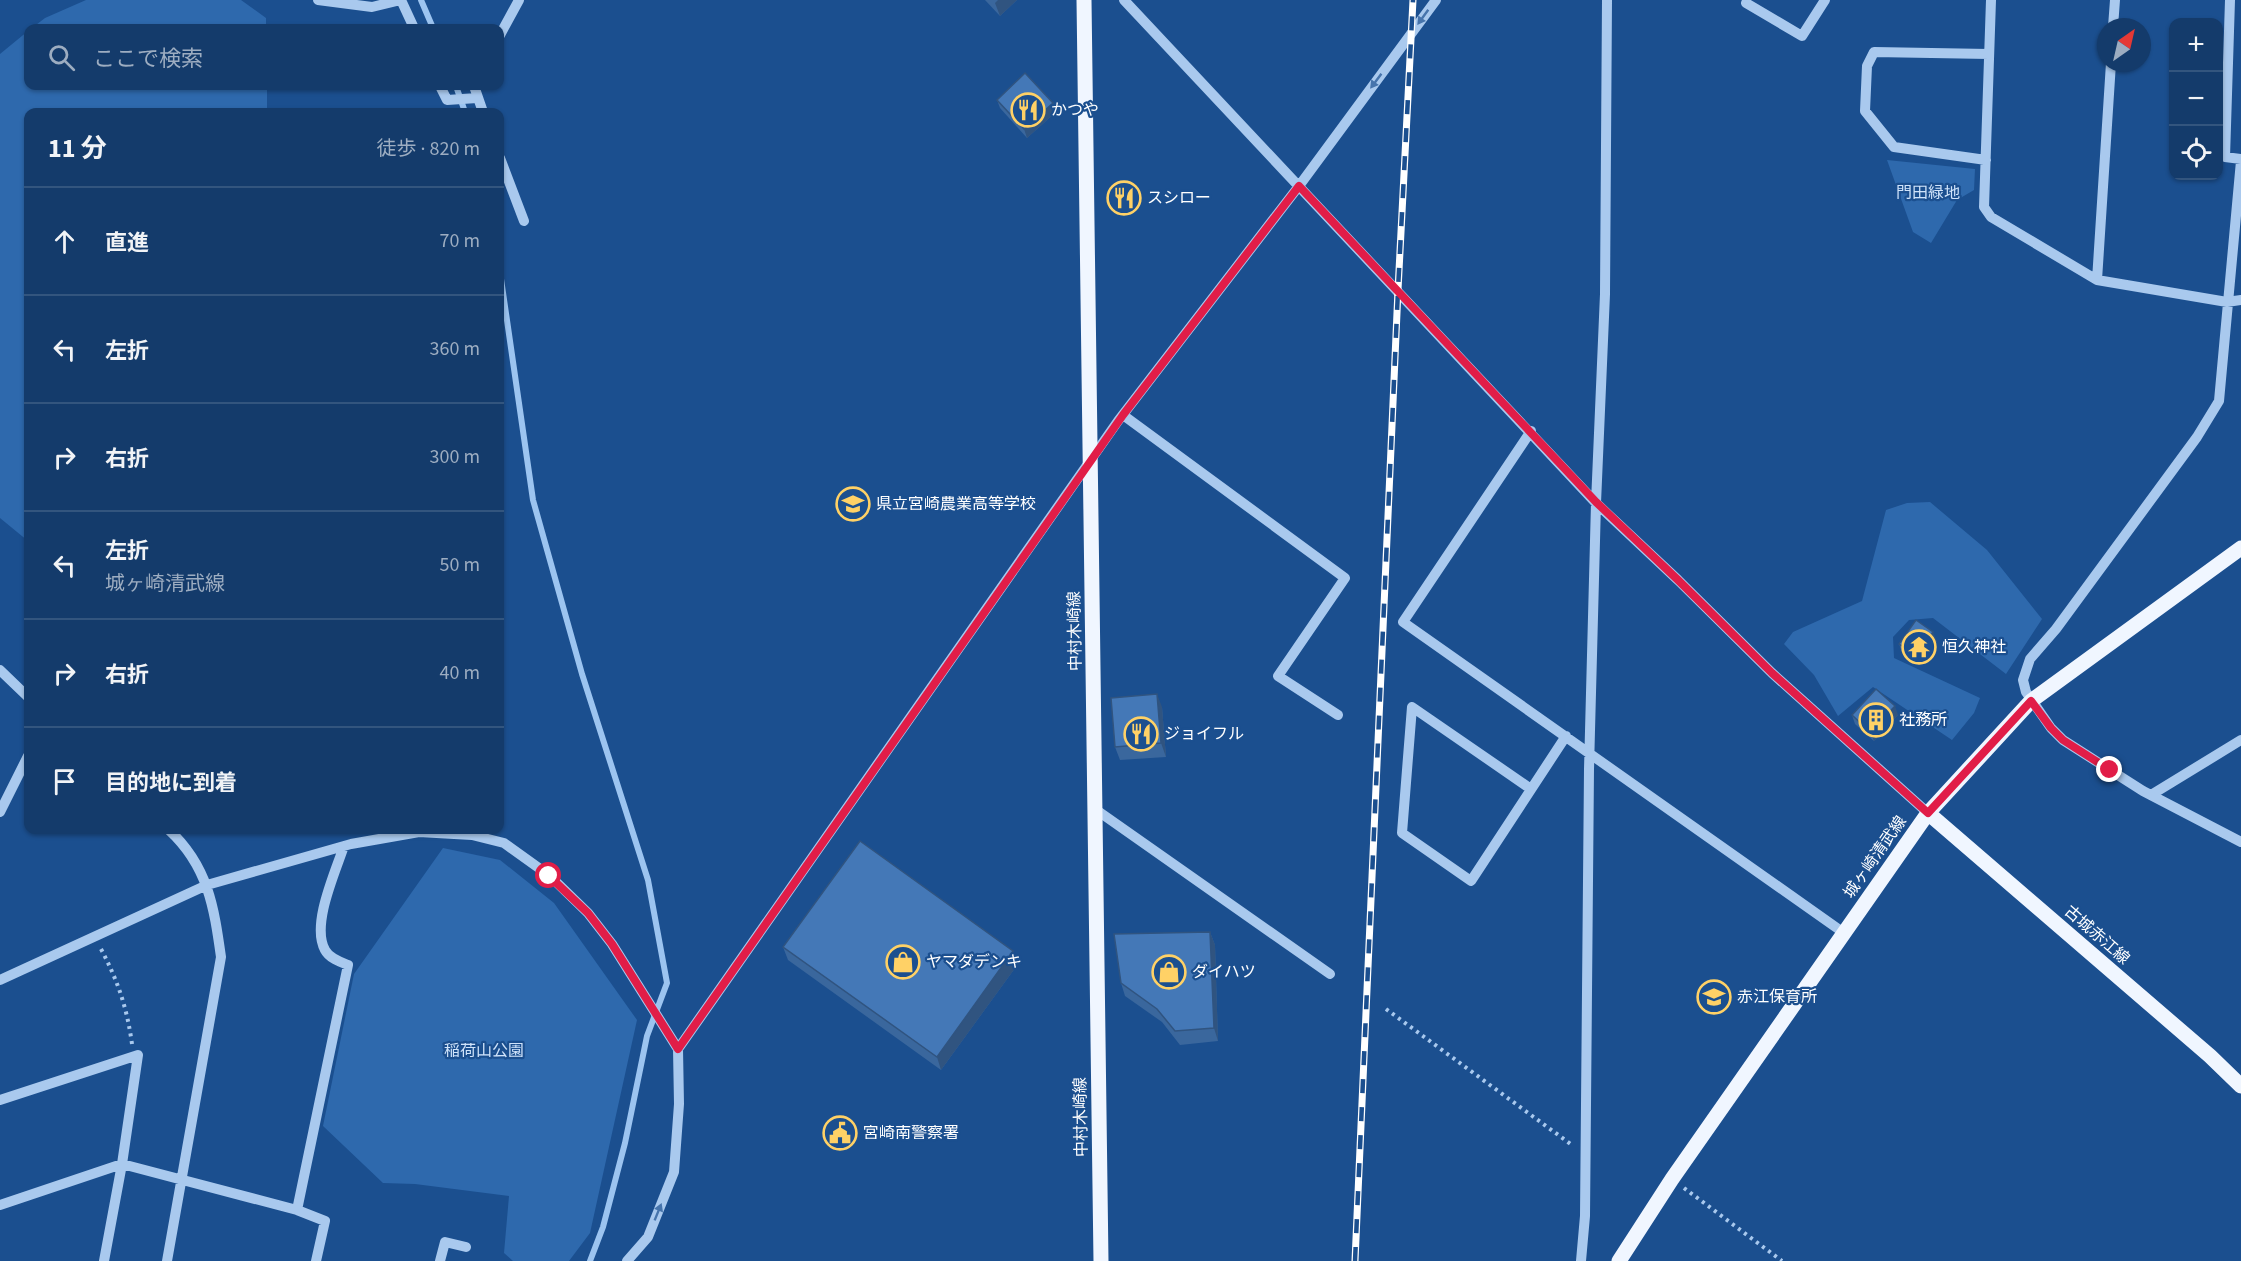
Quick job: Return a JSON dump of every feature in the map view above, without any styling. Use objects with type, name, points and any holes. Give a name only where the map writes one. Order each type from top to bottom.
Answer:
[{"type":"main road","name":"中村木崎線","points":[[1084,0],[1101,1261]]},
{"type":"main road","name":"城ヶ崎清武線","points":[[1619,1261],[1672,1179],[1928,813],[2031,701],[2241,548]]},
{"type":"main road","name":"古城赤江線","points":[[1928,813],[2210,1056],[2241,1086]]},
{"type":"street","points":[[318,0],[372,7],[401,0],[412,24]]},
{"type":"street","points":[[504,28],[519,0]]},
{"type":"street","points":[[1124,0],[1596,502],[1772,673],[1928,813]]},
{"type":"street","points":[[678,1049],[1090,460],[1299,186],[1436,0]]},
{"type":"street","points":[[1581,1261],[1585,1216],[1586,1155],[1589,752],[1605,294],[1606,0]]},
{"type":"street","points":[[1746,3],[1802,36],[1825,0]]},
{"type":"street","points":[[1991,0],[1984,207],[1991,218],[2097,280],[2227,302],[2241,300]]},
{"type":"street","points":[[2114,18],[2115,0]]},
{"type":"street","points":[[2230,0],[2225,158],[2241,160],[2219,401],[2197,437],[2056,629],[2030,659],[2024,680],[2026,692],[2031,701],[2063,740],[2151,795],[2241,843]]},
{"type":"street","points":[[1986,160],[1894,147],[1865,111],[1867,66],[1875,52],[1989,54]]},
{"type":"street","points":[[2097,280],[2110,72]]},
{"type":"street","points":[[442,90],[447,100],[477,98]]},
{"type":"street","points":[[475,90],[481,108]]},
{"type":"street","points":[[504,168],[524,220]]},
{"type":"street","points":[[1123,415],[1345,578],[1278,676],[1338,715]]},
{"type":"street","points":[[1531,431],[1403,622],[1844,933]]},
{"type":"street","points":[[0,670],[24,693]]},
{"type":"street","points":[[1531,789],[1412,707],[1402,833],[1471,881],[1566,736]]},
{"type":"street","points":[[2151,795],[2241,740]]},
{"type":"street","points":[[0,812],[24,764]]},
{"type":"street","points":[[1095,809],[1330,974]]},
{"type":"street","points":[[167,1261],[220,957],[214,907],[207,885],[183,842],[174,834]]},
{"type":"street","points":[[0,980],[207,885],[344,846],[408,834]]},
{"type":"street","points":[[454,834],[472,835],[504,843],[549,876],[588,913],[612,944],[678,1049],[679,1104],[674,1172],[648,1237],[627,1261]]},
{"type":"street","points":[[297,1210],[348,965],[337,961],[325,952],[319,933],[327,897],[344,846]]},
{"type":"street","points":[[0,1100],[138,1055],[122,1164],[104,1261]]},
{"type":"street","points":[[0,1205],[122,1164],[297,1210],[325,1221],[316,1261]]},
{"type":"street","points":[[440,1261],[445,1242],[466,1247]]},
{"type":"path","points":[[95,937],[115,975],[128,1012],[134,1056]]},
{"type":"path","points":[[1386,1009],[1586,1155]]},
{"type":"path","points":[[1672,1179],[1782,1261]]},
{"type":"green space","points":[[86,0],[241,0],[266,18],[266,24],[37,24],[45,18]]},
{"type":"green space","points":[[24,34],[24,90],[267,90],[267,108],[24,108],[24,538],[0,518],[0,54]]},
{"type":"green space","name":"門田緑地","points":[[1887,160],[1975,169],[1974,190],[1957,200],[1931,243],[1913,232]]},
{"type":"green space","points":[[1930,502],[1987,550],[2042,619],[2006,674],[1933,618],[1909,620],[1893,637],[1894,658],[1980,698],[1974,713],[1952,740],[1873,687],[1838,716],[1814,675],[1784,644],[1793,632],[1862,601],[1886,510],[1907,503]]},
{"type":"green space","name":"稲荷山公園","points":[[443,848],[500,860],[554,903],[637,1020],[590,1233],[569,1261],[513,1261],[504,1253],[509,1196],[415,1184],[383,1183],[323,1126],[354,974]]},
{"type":"building","name":"かつや","points":[[1025,73],[1053,103],[1024,129],[997,100]]},
{"type":"building","points":[[1916,620],[1933,632],[1917,656],[1899,644]]},
{"type":"building","points":[[1876,689],[1895,706],[1870,732],[1852,715]]},
{"type":"building","name":"ジョイフル","points":[[1157,694],[1161,743],[1115,747],[1111,698]]},
{"type":"building","name":"ヤマダデンキ","points":[[860,841],[1013,951],[937,1057],[783,947]]},
{"type":"building","name":"ダイハツ","points":[[1210,932],[1214,1028],[1175,1031],[1157,1009],[1121,983],[1114,934]]},
{"type":"waterway","points":[[421,0],[431,24]]},
{"type":"waterway","points":[[457,90],[464,108]]},
{"type":"waterway","points":[[504,300],[533,500],[582,674],[648,880],[667,983],[647,1036],[625,1143],[603,1227],[590,1261]]},
{"type":"railway","points":[[1355,1261],[1413,0]]},
{"type":"place","name":"かつや","points":[[1028,110]]},
{"type":"place","name":"スシロー","points":[[1124,198]]},
{"type":"place","name":"県立宮崎農業高等学校","points":[[853,504]]},
{"type":"place","name":"恒久神社","points":[[1919,647]]},
{"type":"place","name":"社務所","points":[[1876,720]]},
{"type":"place","name":"ジョイフル","points":[[1141,734]]},
{"type":"place","name":"ヤマダデンキ","points":[[903,962]]},
{"type":"place","name":"ダイハツ","points":[[1169,972]]},
{"type":"place","name":"赤江保育所","points":[[1714,997]]},
{"type":"place","name":"宮崎南警察署","points":[[840,1133]]},
{"type":"route","points":[[549,876],[588,913],[612,944],[678,1049],[1123,415],[1299,186],[1596,502],[1772,673],[1928,813],[2031,701],[2063,740],[2110,770]]}]
